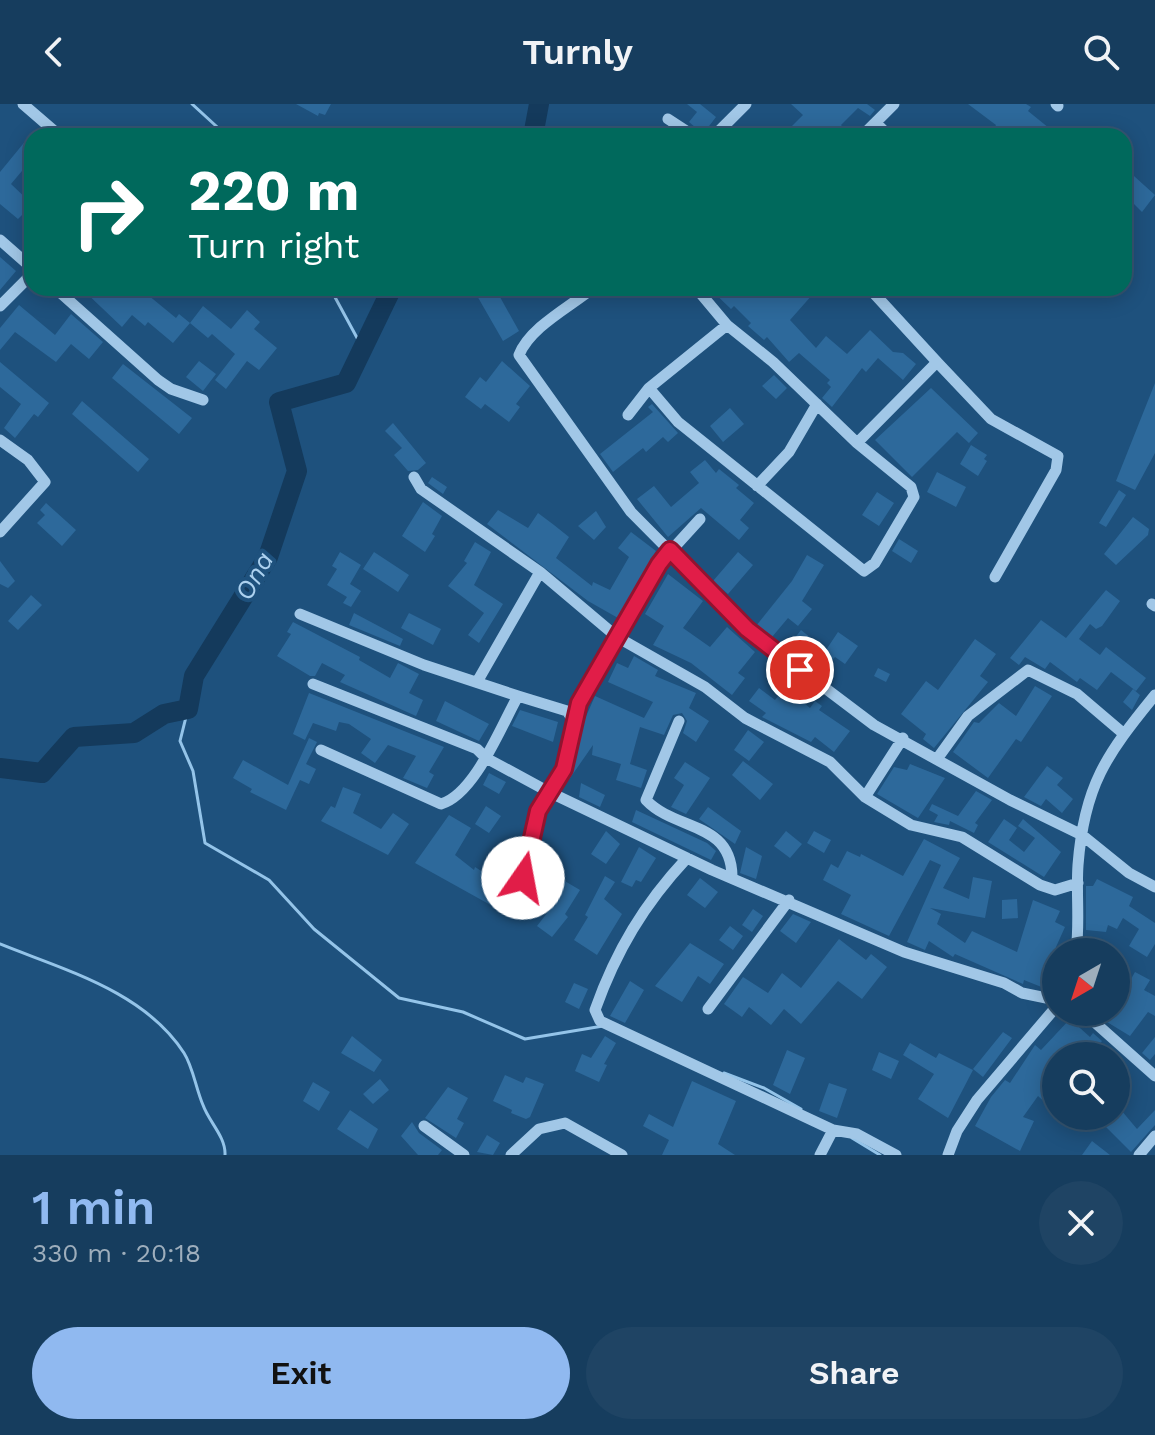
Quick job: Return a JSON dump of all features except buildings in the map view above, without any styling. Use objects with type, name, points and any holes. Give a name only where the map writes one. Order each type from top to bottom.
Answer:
[{"type":"street","points":[[23,104],[51,128]]},
{"type":"street","points":[[722,128],[746,104]]},
{"type":"street","points":[[871,128],[894,104]]},
{"type":"street","points":[[668,119],[682,128]]},
{"type":"street","points":[[876,123],[881,128]]},
{"type":"street","points":[[0,240],[24,261]]},
{"type":"street","points":[[0,306],[24,282]]},
{"type":"street","points":[[64,296],[158,380],[171,389],[203,400]]},
{"type":"street","points":[[583,296],[529,338],[519,355],[631,512],[770,647],[874,725],[1082,835],[1129,873],[1155,887]]},
{"type":"street","points":[[649,388],[678,422],[864,571],[875,563],[908,511],[914,497],[911,487],[857,443],[773,362],[727,325],[703,296]]},
{"type":"street","points":[[876,296],[991,419],[1058,456],[1056,470],[995,577]]},
{"type":"street","points":[[628,415],[649,388],[727,325]]},
{"type":"street","points":[[857,443],[937,362]]},
{"type":"street","points":[[757,486],[789,452],[817,404]]},
{"type":"street","points":[[0,440],[28,460],[45,482],[0,532]]},
{"type":"street","points":[[414,477],[421,489],[540,572],[617,637],[705,687],[745,718],[830,762],[865,797],[911,825],[962,837],[1040,885],[1055,890],[1078,883]]},
{"type":"street","points":[[523,878],[538,811],[564,769],[579,703],[659,564],[700,519]]},
{"type":"street","points":[[477,682],[540,572]]},
{"type":"street","points":[[300,614],[424,665],[567,711],[574,721]]},
{"type":"street","points":[[937,759],[968,716],[1028,670],[1077,694],[1124,734]]},
{"type":"street","points":[[313,684],[477,749],[486,758],[549,792],[687,858],[904,952],[1042,997]]},
{"type":"street","points":[[1076,938],[1082,835],[1094,780],[1124,734],[1155,695]]},
{"type":"street","points":[[321,750],[441,804],[455,798],[486,758],[518,696]]},
{"type":"street","points":[[679,721],[646,800],[724,844],[731,859],[732,876]]},
{"type":"street","points":[[865,797],[903,738]]},
{"type":"street","points":[[687,858],[654,893],[627,933],[595,1010],[600,1021],[833,1130],[857,1134],[896,1155]]},
{"type":"street","points":[[708,1009],[789,900]]},
{"type":"street","points":[[948,1155],[957,1131],[977,1100],[1042,1023]]},
{"type":"street","points":[[1099,1026],[1155,1076]]},
{"type":"street","points":[[511,1155],[539,1129],[565,1123],[622,1155]]},
{"type":"street","points":[[424,1126],[464,1155]]},
{"type":"street","points":[[820,1155],[833,1130]]},
{"type":"street","points":[[1139,1155],[1155,1136]]},
{"type":"waterway","points":[[192,104],[218,128]]},
{"type":"waterway","name":"Ona","points":[[534,128],[539,104]]},
{"type":"waterway","points":[[334,296],[362,347]]},
{"type":"waterway","name":"Ona","points":[[0,768],[42,773],[74,737],[134,733],[164,714],[188,709],[194,676],[268,557],[297,471],[279,402],[346,383],[388,296]]},
{"type":"waterway","points":[[188,709],[180,741],[193,771],[205,843],[269,880],[314,929],[399,998],[463,1012],[525,1039],[603,1026]]},
{"type":"waterway","points":[[0,944],[101,985],[147,1013],[184,1053],[203,1105],[223,1142],[225,1155]]},
{"type":"waterway","points":[[724,1073],[764,1088],[801,1109]]},
{"type":"waterway","points":[[852,1138],[880,1155]]},
{"type":"route","points":[[523,878],[538,811],[564,769],[579,703],[670,550],[747,629],[800,670]]}]
